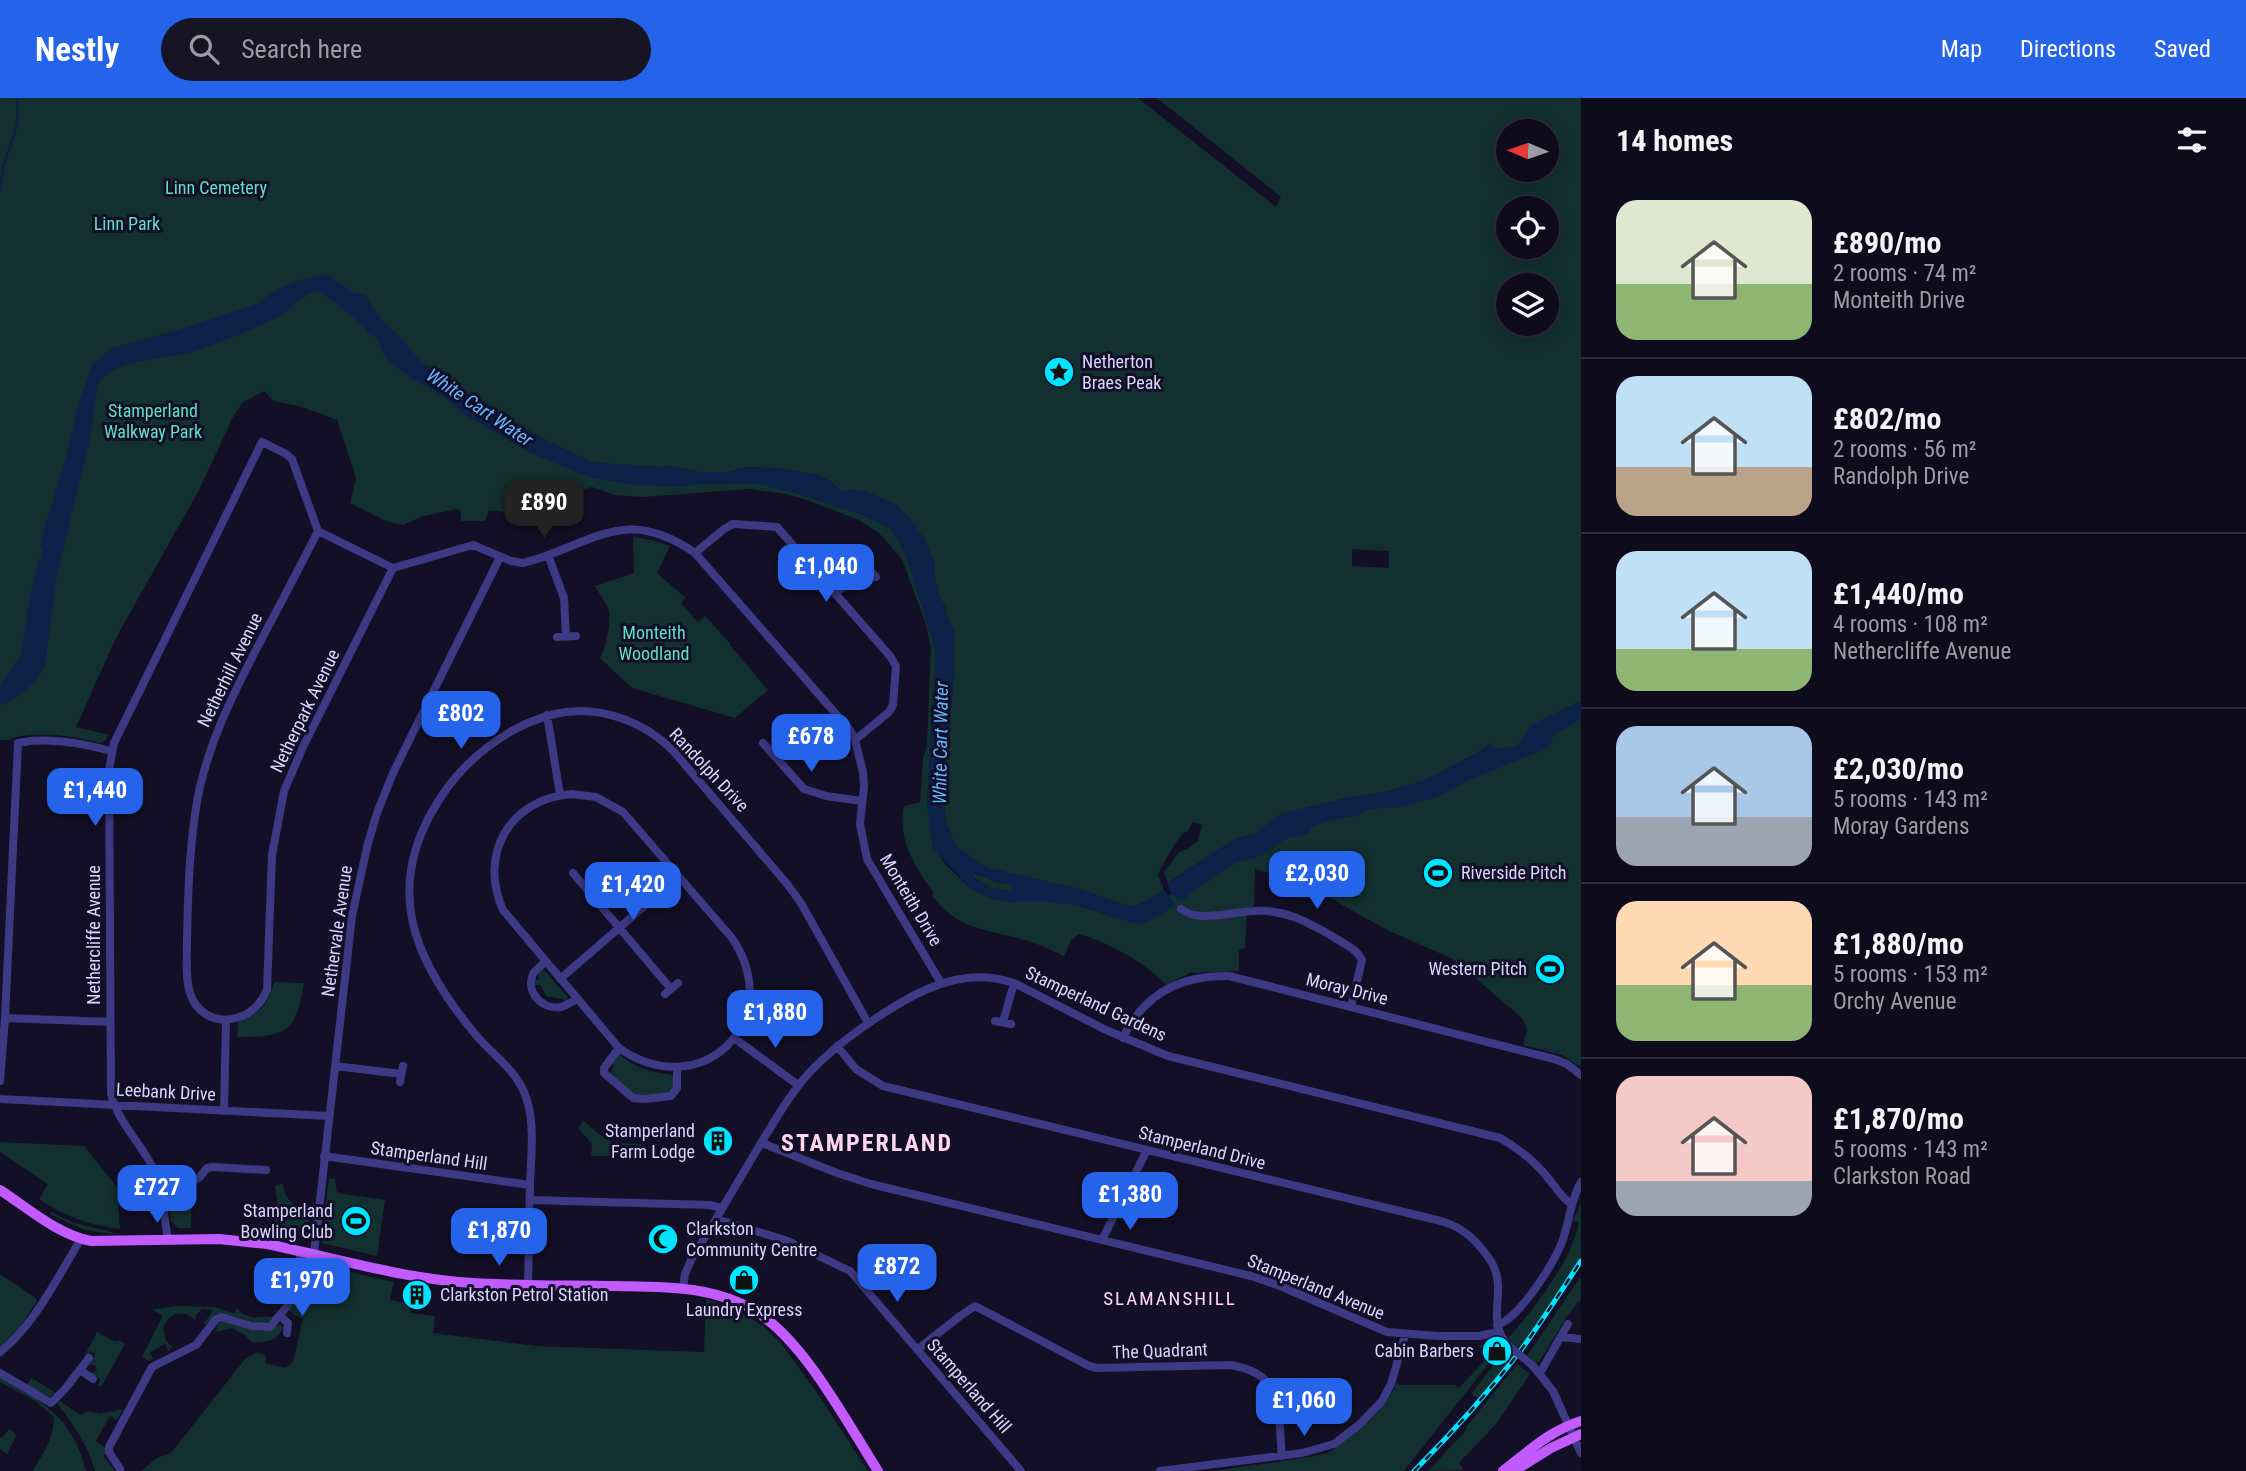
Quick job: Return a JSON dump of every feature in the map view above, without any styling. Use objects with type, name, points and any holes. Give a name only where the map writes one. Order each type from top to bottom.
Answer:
[{"type":"main road","points":[[0,1190],[55,1226],[81,1239],[112,1242],[238,1240],[443,1280],[684,1288],[734,1300],[782,1332],[815,1374],[878,1471]]},
{"type":"main road","points":[[1503,1471],[1541,1440],[1581,1421]]},
{"type":"main road","points":[[1514,1471],[1578,1435]]},
{"type":"street","name":"Nethercliffe Avenue","points":[[168,1240],[154,1170],[124,1126],[111,1094],[111,751],[262,442],[292,459],[318,531]]},
{"type":"street","points":[[695,553],[733,524],[776,527],[890,656],[896,666],[893,705],[889,712],[855,740]]},
{"type":"street","name":"Monteith Drive","points":[[393,568],[468,545],[523,563],[601,534],[634,530],[669,538],[695,553],[844,721],[855,740],[863,772],[860,824],[867,859],[941,983]]},
{"type":"street","points":[[318,531],[393,568]]},
{"type":"street","name":"Netherhill Avenue","points":[[226,1020],[212,1018],[202,1011],[190,994],[187,978],[189,875],[196,804],[214,740],[228,704],[318,531]]},
{"type":"street","points":[[548,555],[564,598],[571,637],[557,637]]},
{"type":"street","name":"Nethervale Avenue","points":[[314,1254],[352,916],[362,866],[377,813],[393,773],[499,556]]},
{"type":"street","points":[[860,559],[876,577]]},
{"type":"street","points":[[836,593],[867,567]]},
{"type":"street","name":"Netherpark Avenue","points":[[226,1020],[238,1018],[259,1005],[267,990],[272,855],[285,792],[303,747],[393,568]]},
{"type":"street","name":"Randolph Drive","points":[[528,1284],[531,1124],[527,1097],[516,1075],[475,1034],[436,978],[415,935],[409,914],[408,888],[412,858],[423,828],[449,785],[488,747],[522,726],[547,715],[579,711],[613,716],[641,726],[668,745],[793,891],[868,1023]]},
{"type":"street","points":[[547,715],[559,795]]},
{"type":"street","points":[[0,1082],[18,743],[76,743],[111,751]]},
{"type":"street","points":[[763,743],[804,789],[826,796],[862,801]]},
{"type":"street","points":[[580,794],[596,797],[623,812],[678,877],[732,938],[745,960],[750,978],[750,1001],[734,1038],[718,1053],[703,1061],[677,1067],[647,1063],[620,1048],[503,910],[493,874],[494,860],[501,839],[517,816],[539,802],[559,795],[580,794]]},
{"type":"street","points":[[573,873],[671,988]]},
{"type":"street","points":[[560,979],[678,877]]},
{"type":"street","points":[[1181,909],[1188,914],[1206,917],[1247,907],[1293,915],[1322,930],[1359,955],[1362,963],[1351,1007]]},
{"type":"street","points":[[545,962],[532,978],[531,985],[536,998],[544,1004],[556,1007],[565,1006],[577,999]]},
{"type":"street","name":"Moray Drive","points":[[1123,1038],[1139,1012],[1158,995],[1189,979],[1229,976],[1554,1059],[1567,1064],[1581,1075]]},
{"type":"street","name":"Stamperland Gardens","points":[[684,1288],[688,1267],[798,1085],[837,1046],[868,1023],[913,996],[941,983],[979,977],[1014,983],[1123,1038],[1168,1056],[1500,1138],[1535,1163],[1570,1204]]},
{"type":"street","points":[[1003,1022],[1014,983]]},
{"type":"street","points":[[5,1018],[110,1023]]},
{"type":"street","points":[[224,1111],[226,1020]]},
{"type":"street","points":[[734,1038],[798,1085]]},
{"type":"street","name":"Stamperland Drive","points":[[837,1046],[856,1069],[883,1086],[1457,1227],[1476,1241],[1495,1269],[1497,1328]]},
{"type":"street","points":[[620,1048],[604,1068],[604,1073],[633,1098],[660,1098],[674,1094],[677,1088],[677,1067]]},
{"type":"street","points":[[335,1066],[401,1074]]},
{"type":"street","name":"Leebank Drive","points":[[0,1099],[329,1116]]},
{"type":"street","name":"Stamperland Avenue","points":[[762,1143],[837,1174],[871,1184],[1251,1276],[1387,1332],[1405,1335],[1479,1336],[1497,1328]]},
{"type":"street","points":[[1102,1240],[1147,1150]]},
{"type":"street","name":"Stamperland Hill","points":[[324,1156],[530,1185]]},
{"type":"street","points":[[160,1191],[200,1178],[207,1168],[266,1170]]},
{"type":"street","points":[[1581,1182],[1570,1204],[1567,1228],[1555,1257],[1526,1300],[1497,1328],[1509,1346],[1537,1369],[1553,1391],[1569,1425],[1578,1435],[1581,1452]]},
{"type":"street","points":[[530,1200],[710,1205],[722,1208]]},
{"type":"street","name":"Stamperland Hill","points":[[716,1219],[788,1241],[853,1273],[1021,1471]]},
{"type":"street","points":[[0,1352],[31,1319],[81,1239]]},
{"type":"street","points":[[120,1469],[109,1452],[109,1447],[152,1367],[196,1345],[216,1319],[221,1317],[266,1328],[271,1326],[288,1305],[302,1251]]},
{"type":"street","name":"The Quadrant","points":[[917,1350],[970,1308],[977,1306],[1074,1359],[1097,1368],[1245,1367],[1264,1377],[1275,1393],[1282,1456]]},
{"type":"street","points":[[280,1316],[288,1323],[287,1334]]},
{"type":"street","points":[[1537,1369],[1568,1324]]},
{"type":"street","points":[[1160,1471],[1282,1456],[1335,1444],[1360,1424],[1382,1401],[1391,1384],[1405,1335]]},
{"type":"street","points":[[1561,1337],[1581,1339]]},
{"type":"street","points":[[0,1373],[51,1403],[89,1358]]},
{"type":"street","points":[[80,1370],[93,1379]]},
{"type":"green space","points":[[0,98],[1138,98],[1276,207],[1281,197],[1157,98],[1581,98],[1581,701],[1531,726],[1517,747],[1496,749],[1490,743],[1481,751],[1424,781],[1281,814],[1257,833],[1235,839],[1168,883],[1164,872],[1179,852],[1198,841],[1202,825],[1193,822],[1174,846],[1158,875],[1164,890],[1131,907],[1079,889],[987,868],[956,847],[947,825],[943,799],[954,674],[954,632],[945,612],[946,607],[941,601],[934,575],[935,566],[925,540],[898,506],[867,492],[852,489],[843,492],[820,476],[785,469],[747,467],[729,472],[699,472],[670,466],[605,464],[591,462],[551,443],[584,468],[681,487],[755,483],[861,514],[891,529],[906,554],[936,652],[927,802],[933,847],[947,866],[970,888],[988,897],[1010,902],[1072,904],[1134,923],[1189,880],[1304,821],[1496,760],[1581,712],[1581,1067],[1562,1055],[1523,1045],[1527,1030],[1523,1019],[1453,959],[1387,930],[1319,892],[1288,878],[1255,869],[1254,906],[1247,911],[1245,948],[1239,950],[1239,971],[1190,973],[1166,985],[1126,954],[1079,934],[1072,939],[1064,956],[1030,942],[970,925],[950,914],[932,895],[934,893],[920,874],[909,852],[903,830],[904,806],[920,802],[923,758],[927,746],[931,647],[925,622],[902,559],[879,533],[859,520],[786,494],[749,489],[643,497],[614,495],[592,487],[546,504],[503,512],[489,510],[485,521],[461,521],[460,510],[456,509],[421,517],[403,525],[388,522],[350,503],[356,478],[337,420],[299,406],[273,401],[264,391],[242,403],[232,419],[199,490],[116,638],[76,727],[109,735],[106,740],[100,743],[41,734],[0,740]],"holes":[[[1352,549],[1389,551],[1389,568],[1352,566]]]},
{"type":"green space","name":"Monteith Woodland","points":[[633,537],[670,546],[657,573],[686,598],[681,603],[698,622],[705,616],[768,690],[735,718],[632,688],[600,658],[609,629],[609,612],[595,586],[634,573]]},
{"type":"green space","points":[[972,875],[1000,883],[1012,884],[1012,892],[991,888],[973,877]]},
{"type":"green space","points":[[543,969],[568,997],[566,1003],[563,999],[546,996],[540,985],[534,985],[534,979],[539,980],[538,972]]},
{"type":"green space","points":[[274,982],[304,983],[297,1013],[292,1022],[286,1029],[267,1036],[237,1037],[238,1022],[262,1008]]},
{"type":"green space","points":[[619,1054],[644,1069],[673,1075],[674,1089],[669,1094],[636,1097],[609,1075],[613,1068],[612,1063]]},
{"type":"green space","points":[[583,1120],[609,1140],[641,1144],[641,1156],[591,1156],[592,1144],[578,1128]]},
{"type":"green space","points":[[0,1142],[84,1146],[117,1187],[120,1229],[78,1219],[39,1199],[48,1184],[0,1152]]},
{"type":"green space","points":[[329,1178],[335,1179],[337,1193],[385,1200],[377,1256],[321,1243]]},
{"type":"green space","points":[[192,1183],[191,1228],[178,1228],[171,1221],[166,1191]]},
{"type":"green space","points":[[281,1184],[286,1196],[296,1207],[311,1209],[306,1238],[273,1234],[278,1206],[275,1186]]},
{"type":"green space","points":[[1581,1203],[1581,1257],[1519,1349],[1508,1338],[1540,1299],[1568,1254],[1579,1223],[1573,1220]]},
{"type":"green space","points":[[51,1212],[74,1223],[114,1234],[84,1230],[50,1214]]},
{"type":"green space","points":[[308,1263],[394,1282],[390,1300],[410,1304],[410,1313],[435,1316],[433,1333],[536,1346],[704,1352],[706,1299],[733,1308],[763,1326],[781,1343],[868,1471],[141,1471],[157,1458],[171,1453],[245,1359],[256,1353],[263,1354],[265,1363],[286,1368],[293,1362],[303,1318],[288,1310],[301,1274]]},
{"type":"green space","points":[[0,1274],[37,1301],[17,1331],[0,1348]]},
{"type":"green space","points":[[1581,1276],[1581,1299],[1540,1361],[1536,1363],[1527,1356]]},
{"type":"green space","points":[[174,1306],[215,1307],[235,1314],[236,1308],[251,1317],[274,1317],[262,1324],[220,1313],[215,1314],[206,1325],[204,1324],[213,1310],[202,1309],[195,1316],[196,1321],[187,1315],[174,1315],[163,1326],[166,1341],[172,1346],[169,1351],[165,1344],[150,1352],[153,1359],[149,1361],[142,1357],[163,1315],[152,1310]]},
{"type":"green space","points":[[224,1321],[257,1331],[271,1329],[280,1324],[283,1328],[278,1336],[270,1340],[252,1342],[232,1328],[216,1332],[218,1323]]},
{"type":"green space","points":[[97,1332],[125,1344],[101,1387],[98,1385],[100,1379],[91,1373],[97,1371],[95,1365],[90,1365],[95,1354],[90,1351],[86,1358],[84,1357]]},
{"type":"green space","points":[[1486,1344],[1493,1358],[1404,1471],[1213,1471],[1330,1452],[1368,1422],[1388,1399],[1397,1383],[1455,1385],[1459,1388],[1486,1359],[1479,1345]]},
{"type":"green space","points":[[1503,1353],[1511,1360],[1483,1394],[1477,1398],[1471,1394]]},
{"type":"green space","points":[[1517,1364],[1530,1374],[1496,1424],[1459,1463],[1464,1470],[1428,1471],[1467,1429]]},
{"type":"green space","points":[[0,1376],[43,1404],[64,1424],[73,1437],[86,1471],[33,1471],[50,1440],[54,1417],[34,1400],[0,1382]]},
{"type":"green space","points":[[32,1378],[56,1393],[50,1397],[27,1385]]},
{"type":"green space","points":[[60,1401],[80,1415],[90,1411],[99,1414],[123,1409],[117,1420],[110,1416],[96,1441],[107,1449],[104,1457],[115,1471],[95,1471],[84,1444],[57,1403]]},
{"type":"green space","points":[[9,1429],[16,1436],[7,1454],[0,1449],[0,1438]]},
{"type":"water","name":"White Cart Water","points":[[328,275],[354,293],[365,295],[379,317],[420,361],[455,385],[551,443],[591,462],[670,466],[699,472],[729,472],[747,467],[785,469],[820,476],[843,492],[852,489],[867,492],[898,506],[925,540],[935,566],[934,575],[941,601],[946,607],[945,612],[954,632],[954,674],[943,799],[947,825],[956,847],[987,868],[1079,889],[1131,907],[1164,890],[1175,905],[1140,925],[1072,904],[1010,902],[988,897],[970,888],[933,848],[927,802],[936,652],[906,554],[891,529],[861,514],[755,483],[681,487],[638,485],[591,478],[529,452],[464,414],[444,397],[411,378],[386,358],[377,338],[367,333],[353,317],[319,291],[307,296],[280,316],[246,332],[198,350],[129,364],[106,375],[98,384],[89,443],[57,575],[45,664],[27,689],[0,706],[1,685],[21,652],[32,587],[43,549],[40,544],[68,450],[78,405],[92,365],[112,348],[178,330],[259,303],[283,287]],"holes":[[[972,875],[1011,884],[1012,892],[991,888]]]},
{"type":"water","points":[[1581,701],[1581,719],[1554,735],[1548,748],[1473,778],[1437,797],[1400,807],[1370,809],[1355,816],[1324,822],[1311,828],[1309,833],[1284,840],[1258,857],[1235,863],[1181,901],[1174,896],[1167,884],[1235,839],[1257,833],[1281,814],[1424,781],[1481,751],[1490,743],[1496,749],[1517,747],[1530,726]]},
{"type":"waterway","points":[[0,190],[3,168],[17,125],[16,98]]},
{"type":"railway","points":[[1414,1471],[1469,1412],[1521,1350],[1581,1261]]},
{"type":"place","name":"Netherton Braes Peak","points":[[1059,372]]},
{"type":"place","name":"Riverside Pitch","points":[[1438,873]]},
{"type":"place","name":"Western Pitch","points":[[1550,969]]},
{"type":"place","name":"Stamperland Farm Lodge","points":[[718,1141]]},
{"type":"place","name":"Stamperland Bowling Club","points":[[356,1221]]},
{"type":"place","name":"Clarkston Community Centre","points":[[663,1239]]},
{"type":"place","name":"Laundry Express","points":[[744,1280]]},
{"type":"place","name":"Clarkston Petrol Station","points":[[417,1295]]},
{"type":"place","name":"Cabin Barbers","points":[[1497,1351]]},
{"type":"district","name":"STAMPERLAND","points":[[867,1143]]},
{"type":"district","name":"SLAMANSHILL","points":[[1170,1298]]},
{"type":"park label","name":"Linn Cemetery","points":[[216,188]]},
{"type":"park label","name":"Linn Park","points":[[127,224]]},
{"type":"park label","name":"Stamperland Walkway Park","points":[[153,421]]}]
